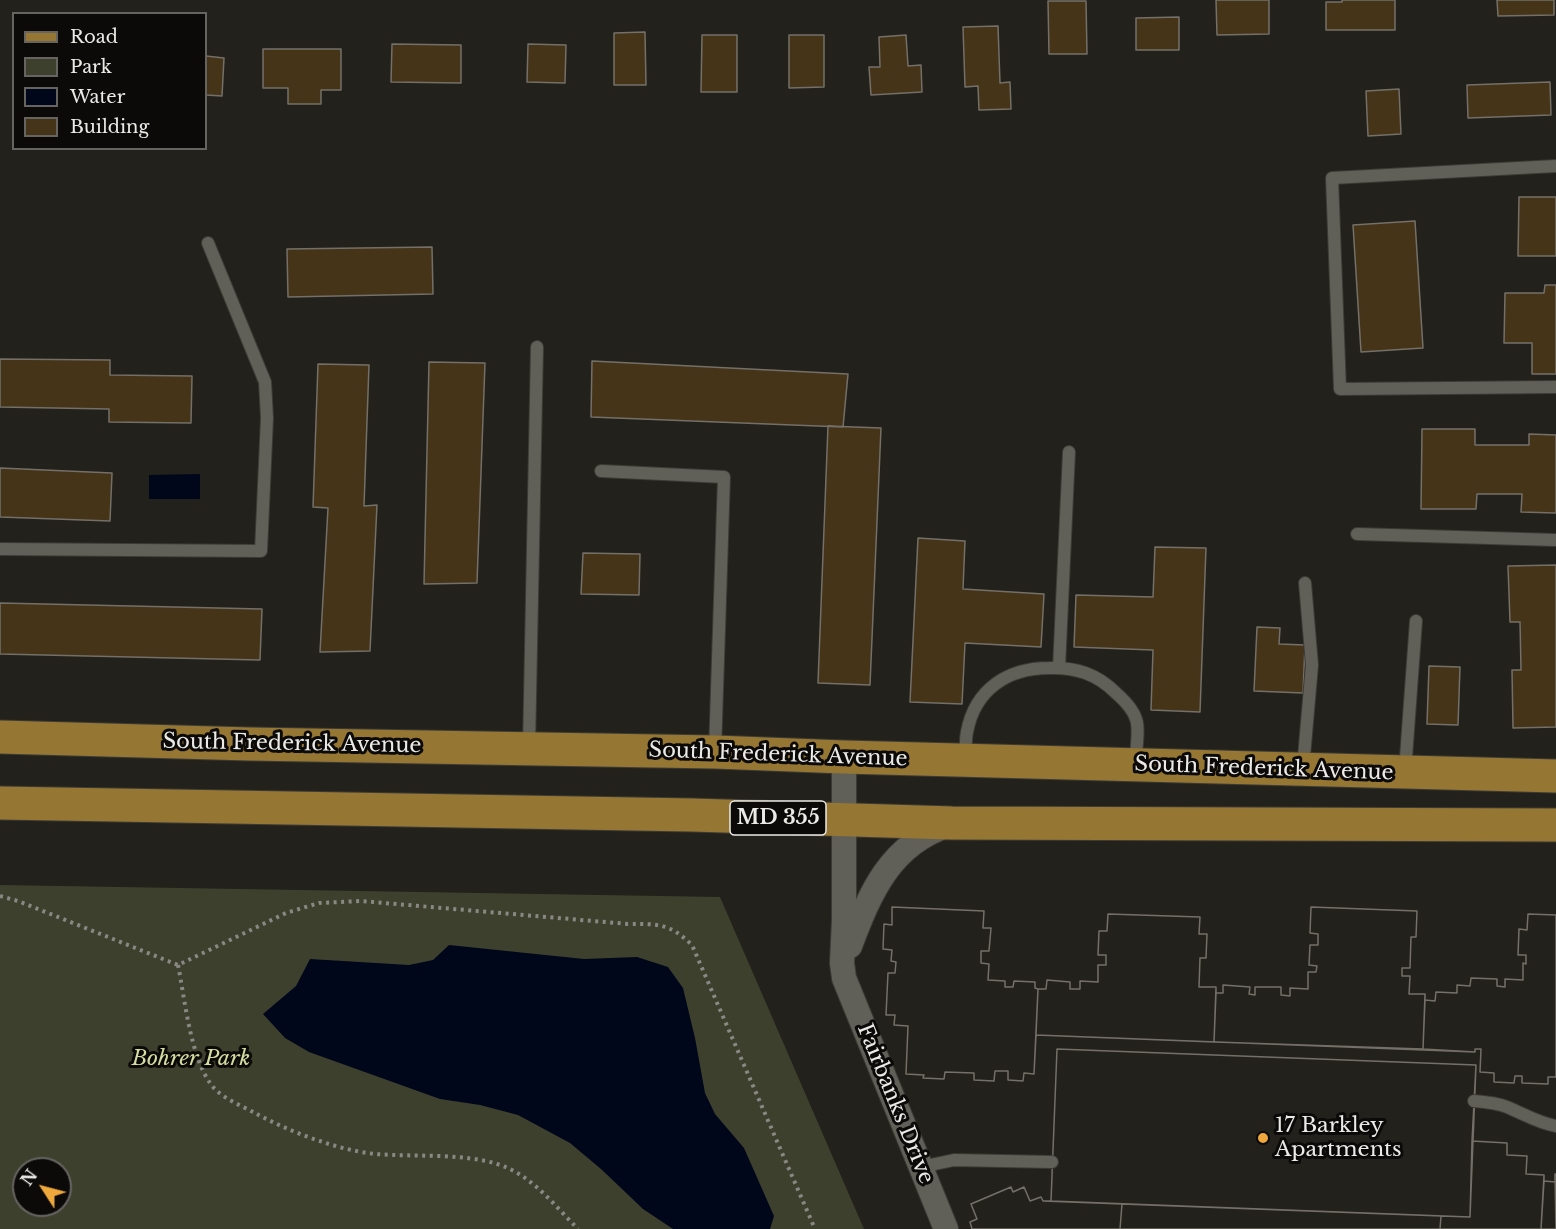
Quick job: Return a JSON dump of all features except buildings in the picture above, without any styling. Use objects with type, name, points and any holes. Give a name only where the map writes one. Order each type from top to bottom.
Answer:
[{"type":"main road","name":"South Frederick Avenue","points":[[0,737],[715,752],[844,758],[1556,776]]},
{"type":"main road","name":"MD 355","points":[[0,803],[952,823],[1556,825]]},
{"type":"street","name":"Fairbanks Drive","points":[[844,758],[842,963],[844,978],[946,1229]]},
{"type":"street","points":[[844,978],[850,946],[881,875],[905,849],[938,828],[952,823]]},
{"type":"lane","points":[[1556,166],[1332,178],[1340,389],[1556,387]]},
{"type":"lane","points":[[0,549],[261,551],[267,418],[265,382],[208,243]]},
{"type":"lane","points":[[529,748],[537,347]]},
{"type":"lane","points":[[1059,668],[1069,452]]},
{"type":"lane","points":[[601,471],[724,477],[715,752]]},
{"type":"lane","points":[[1357,534],[1556,540]]},
{"type":"lane","points":[[1302,769],[1312,665],[1305,583]]},
{"type":"lane","points":[[1405,772],[1416,621]]},
{"type":"lane","points":[[966,760],[966,734],[971,719],[976,707],[993,686],[1006,676],[1020,670],[1059,668],[1076,669],[1092,675],[1107,684],[1130,708],[1137,723],[1135,765]]},
{"type":"lane","points":[[1474,1101],[1492,1102],[1536,1121],[1556,1126]]},
{"type":"lane","points":[[921,1167],[954,1160],[1052,1162]]},
{"type":"path","points":[[0,896],[18,901],[178,965],[286,913],[319,903],[361,901],[628,924],[655,924],[677,931],[692,945],[816,1229]]},
{"type":"path","points":[[178,965],[198,1062],[211,1085],[231,1100],[268,1120],[309,1137],[351,1149],[372,1153],[477,1159],[499,1164],[527,1178],[578,1229]]},
{"type":"green space","name":"Bohrer Park","points":[[0,885],[720,897],[864,1229],[0,1229]]},
{"type":"water","points":[[200,474],[200,499],[149,499],[149,475]]},
{"type":"water","points":[[449,945],[584,959],[637,957],[668,967],[683,988],[705,1093],[715,1114],[744,1148],[774,1216],[770,1229],[673,1229],[643,1209],[570,1143],[518,1115],[480,1105],[440,1099],[309,1052],[285,1038],[263,1014],[296,986],[310,959],[409,965],[433,960]]},
{"type":"place","name":"17 Barkley Apartments","points":[[1263,1138]]}]
